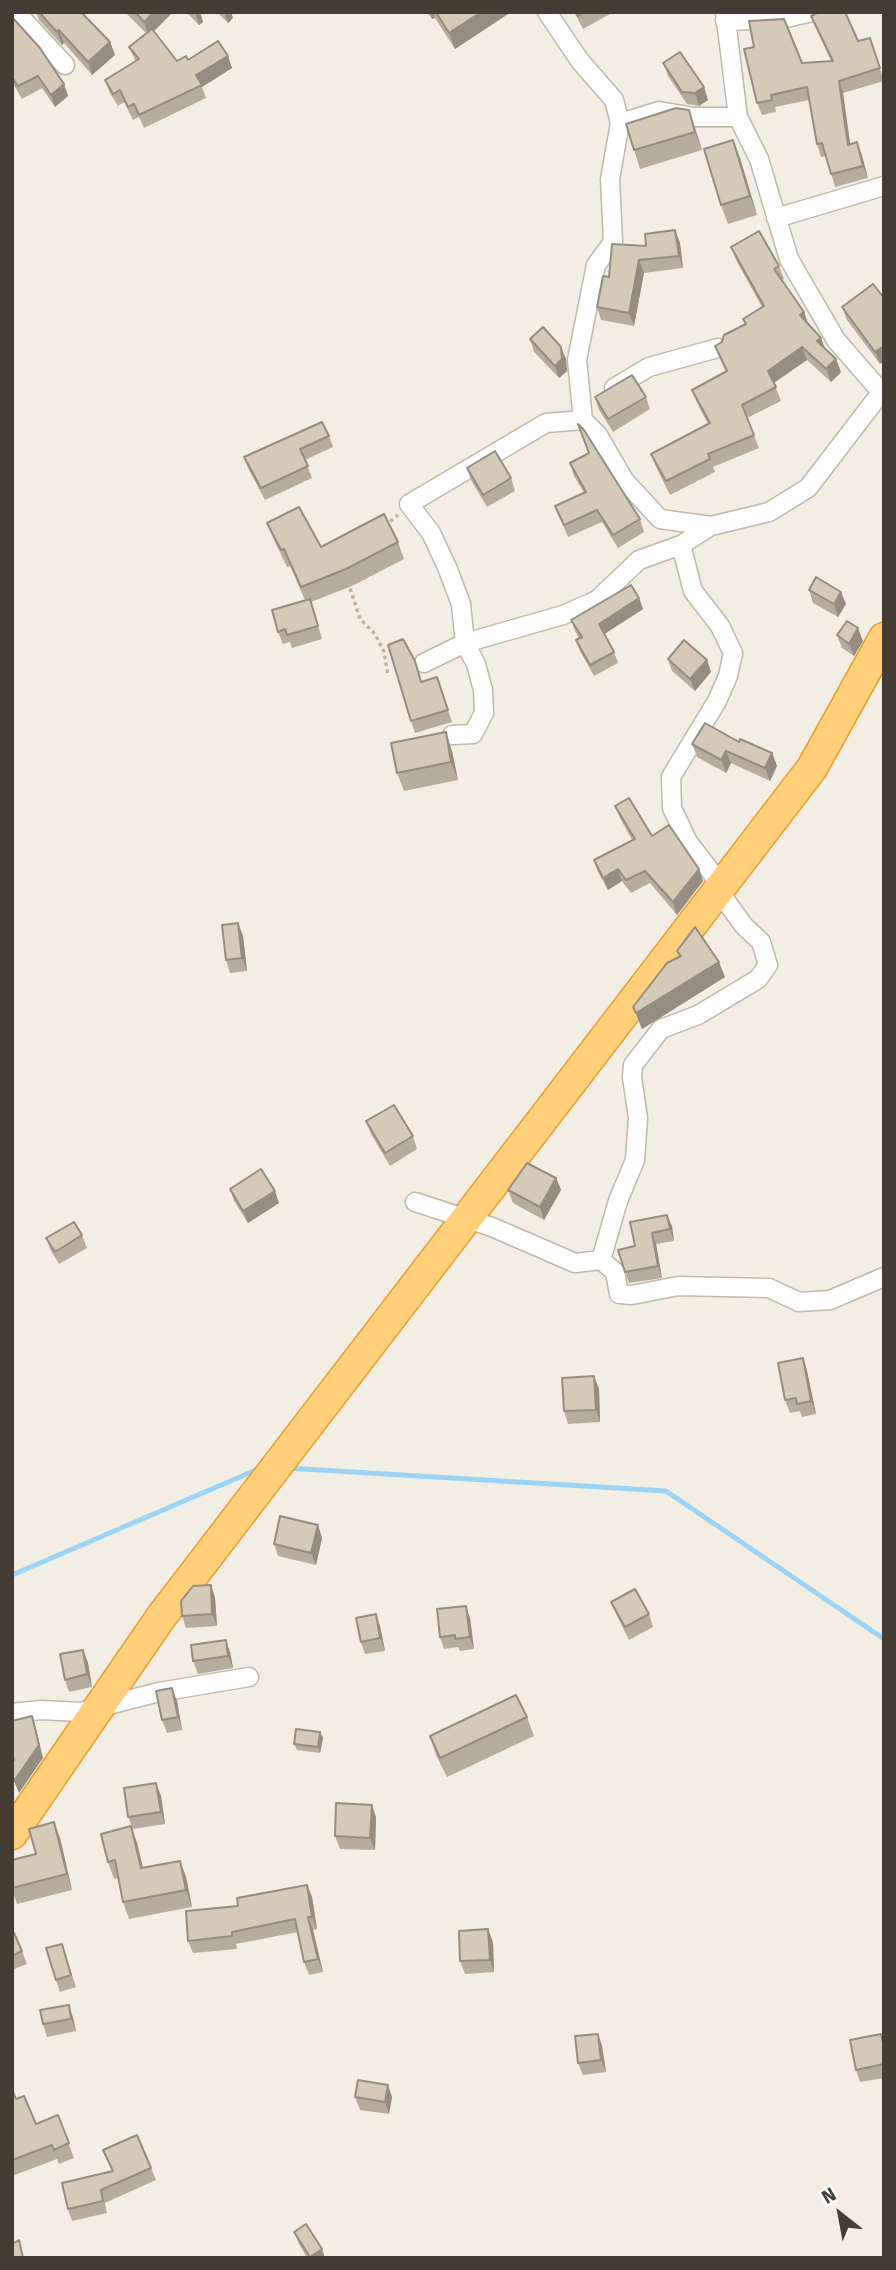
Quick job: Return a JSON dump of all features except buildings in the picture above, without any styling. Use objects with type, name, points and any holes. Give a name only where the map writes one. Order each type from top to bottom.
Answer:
[{"type":"highway","points":[[12,1835],[161,1617],[812,768],[884,638]]},
{"type":"street","points":[[547,12],[580,61],[614,100],[620,122],[610,179],[613,242],[596,265],[577,360],[583,413],[624,480],[660,519],[711,526]]},
{"type":"street","points":[[424,663],[465,643],[563,615],[597,600],[639,560],[681,545],[711,526],[769,512],[808,488],[884,391],[875,385],[836,340],[812,303],[789,259],[759,159],[738,117],[725,17],[781,19],[813,12]]},
{"type":"street","points":[[18,13],[65,65]]},
{"type":"street","points":[[620,122],[659,111],[694,117],[738,117]]},
{"type":"street","points":[[776,218],[884,186]]},
{"type":"street","points":[[452,735],[473,734],[484,713],[483,691],[465,643],[461,604],[447,567],[431,533],[409,504],[546,423],[583,413],[649,367],[718,348]]},
{"type":"street","points":[[601,1260],[618,1201],[635,1160],[638,1118],[632,1077],[633,1065],[661,1028],[698,1014],[758,979],[768,965],[761,942],[744,926],[726,901],[712,873],[688,842],[672,808],[671,777],[718,701],[733,653],[719,626],[694,591],[681,545]]},
{"type":"street","points":[[415,1202],[492,1227],[575,1263],[601,1260],[615,1272],[619,1294],[632,1295],[678,1286],[769,1288],[799,1302],[830,1300],[884,1277]]},
{"type":"street","points":[[12,1713],[41,1710],[81,1712],[159,1692],[249,1677]]},
{"type":"path","points":[[378,530],[409,504]]},
{"type":"path","points":[[345,576],[360,619],[375,634],[384,652],[388,676]]},
{"type":"waterway","points":[[12,1575],[263,1467]]},
{"type":"waterway","points":[[287,1468],[666,1491],[884,1639]]}]
